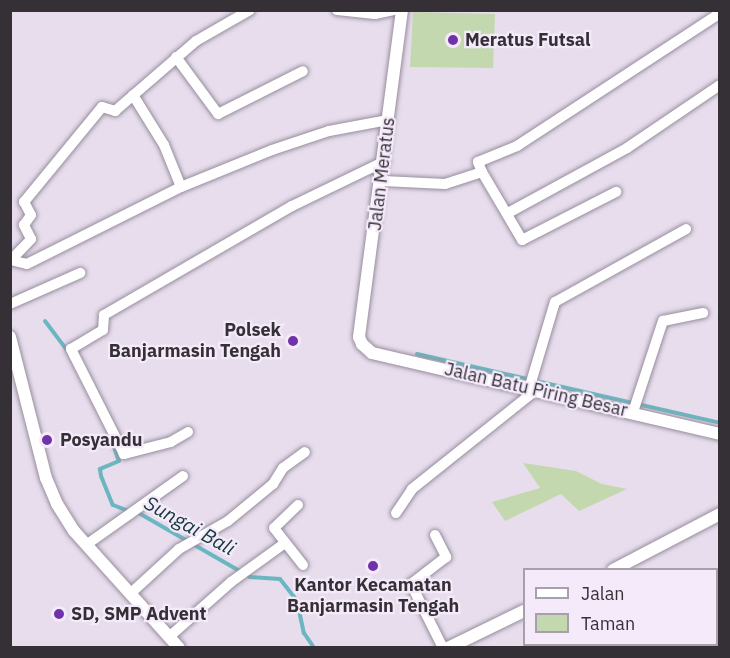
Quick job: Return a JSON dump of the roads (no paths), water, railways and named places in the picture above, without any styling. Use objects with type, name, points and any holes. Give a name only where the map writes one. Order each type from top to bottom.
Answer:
[{"type":"street","points":[[250,10],[176,57],[115,111],[102,107],[24,202],[31,214],[24,225],[31,239],[11,260],[27,264],[180,187],[329,131],[388,120]]},
{"type":"street","points":[[337,10],[375,14],[394,10]]},
{"type":"street","name":"Jalan Meratus","points":[[359,337],[383,181],[402,10]]},
{"type":"street","points":[[616,192],[524,240],[478,162],[517,146],[720,13]]},
{"type":"street","points":[[176,57],[218,114],[303,71]]},
{"type":"street","points":[[508,213],[627,148],[720,85]]},
{"type":"street","points":[[133,95],[164,146],[180,187]]},
{"type":"street","points":[[188,432],[171,442],[124,454],[71,349],[104,329],[104,315],[292,206],[385,161]]},
{"type":"street","points":[[383,181],[441,184],[482,172]]},
{"type":"street","points":[[396,513],[412,489],[532,383],[555,302],[686,228]]},
{"type":"street","points":[[10,303],[80,273]]},
{"type":"street","points":[[635,409],[663,321],[703,313]]},
{"type":"street","points":[[10,337],[46,478],[57,504],[86,545],[179,648]]},
{"type":"street","name":"Jalan Batu Piring Besar","points":[[359,337],[372,353],[532,383],[635,409],[720,434]]},
{"type":"street","points":[[131,593],[187,545],[228,521],[305,452]]},
{"type":"street","points":[[86,545],[183,476]]},
{"type":"street","points":[[298,505],[274,526],[303,566]]},
{"type":"street","points":[[617,568],[720,514]]},
{"type":"street","points":[[435,535],[447,557],[411,584],[443,648]]},
{"type":"street","points":[[169,637],[243,574],[285,543]]},
{"type":"street","points":[[448,648],[523,613]]},
{"type":"waterway","name":"Sungai Bali","points":[[45,321],[68,351]]},
{"type":"waterway","points":[[417,354],[720,423]]},
{"type":"waterway","name":"Sungai Bali","points":[[113,444],[119,461],[100,469],[101,476],[113,505],[129,511]]},
{"type":"waterway","name":"Sungai Bali","points":[[137,512],[250,577],[280,579],[297,601],[304,633],[314,648]]},
{"type":"place","name":"Meratus Futsal","points":[[453,40]]},
{"type":"place","name":"Polsek Banjarmasin Tengah","points":[[293,341]]},
{"type":"place","name":"Posyandu","points":[[47,440]]},
{"type":"place","name":"Kantor Kecamatan Banjarmasin Tengah","points":[[373,566]]},
{"type":"place","name":"SD, SMP Advent","points":[[59,614]]}]
